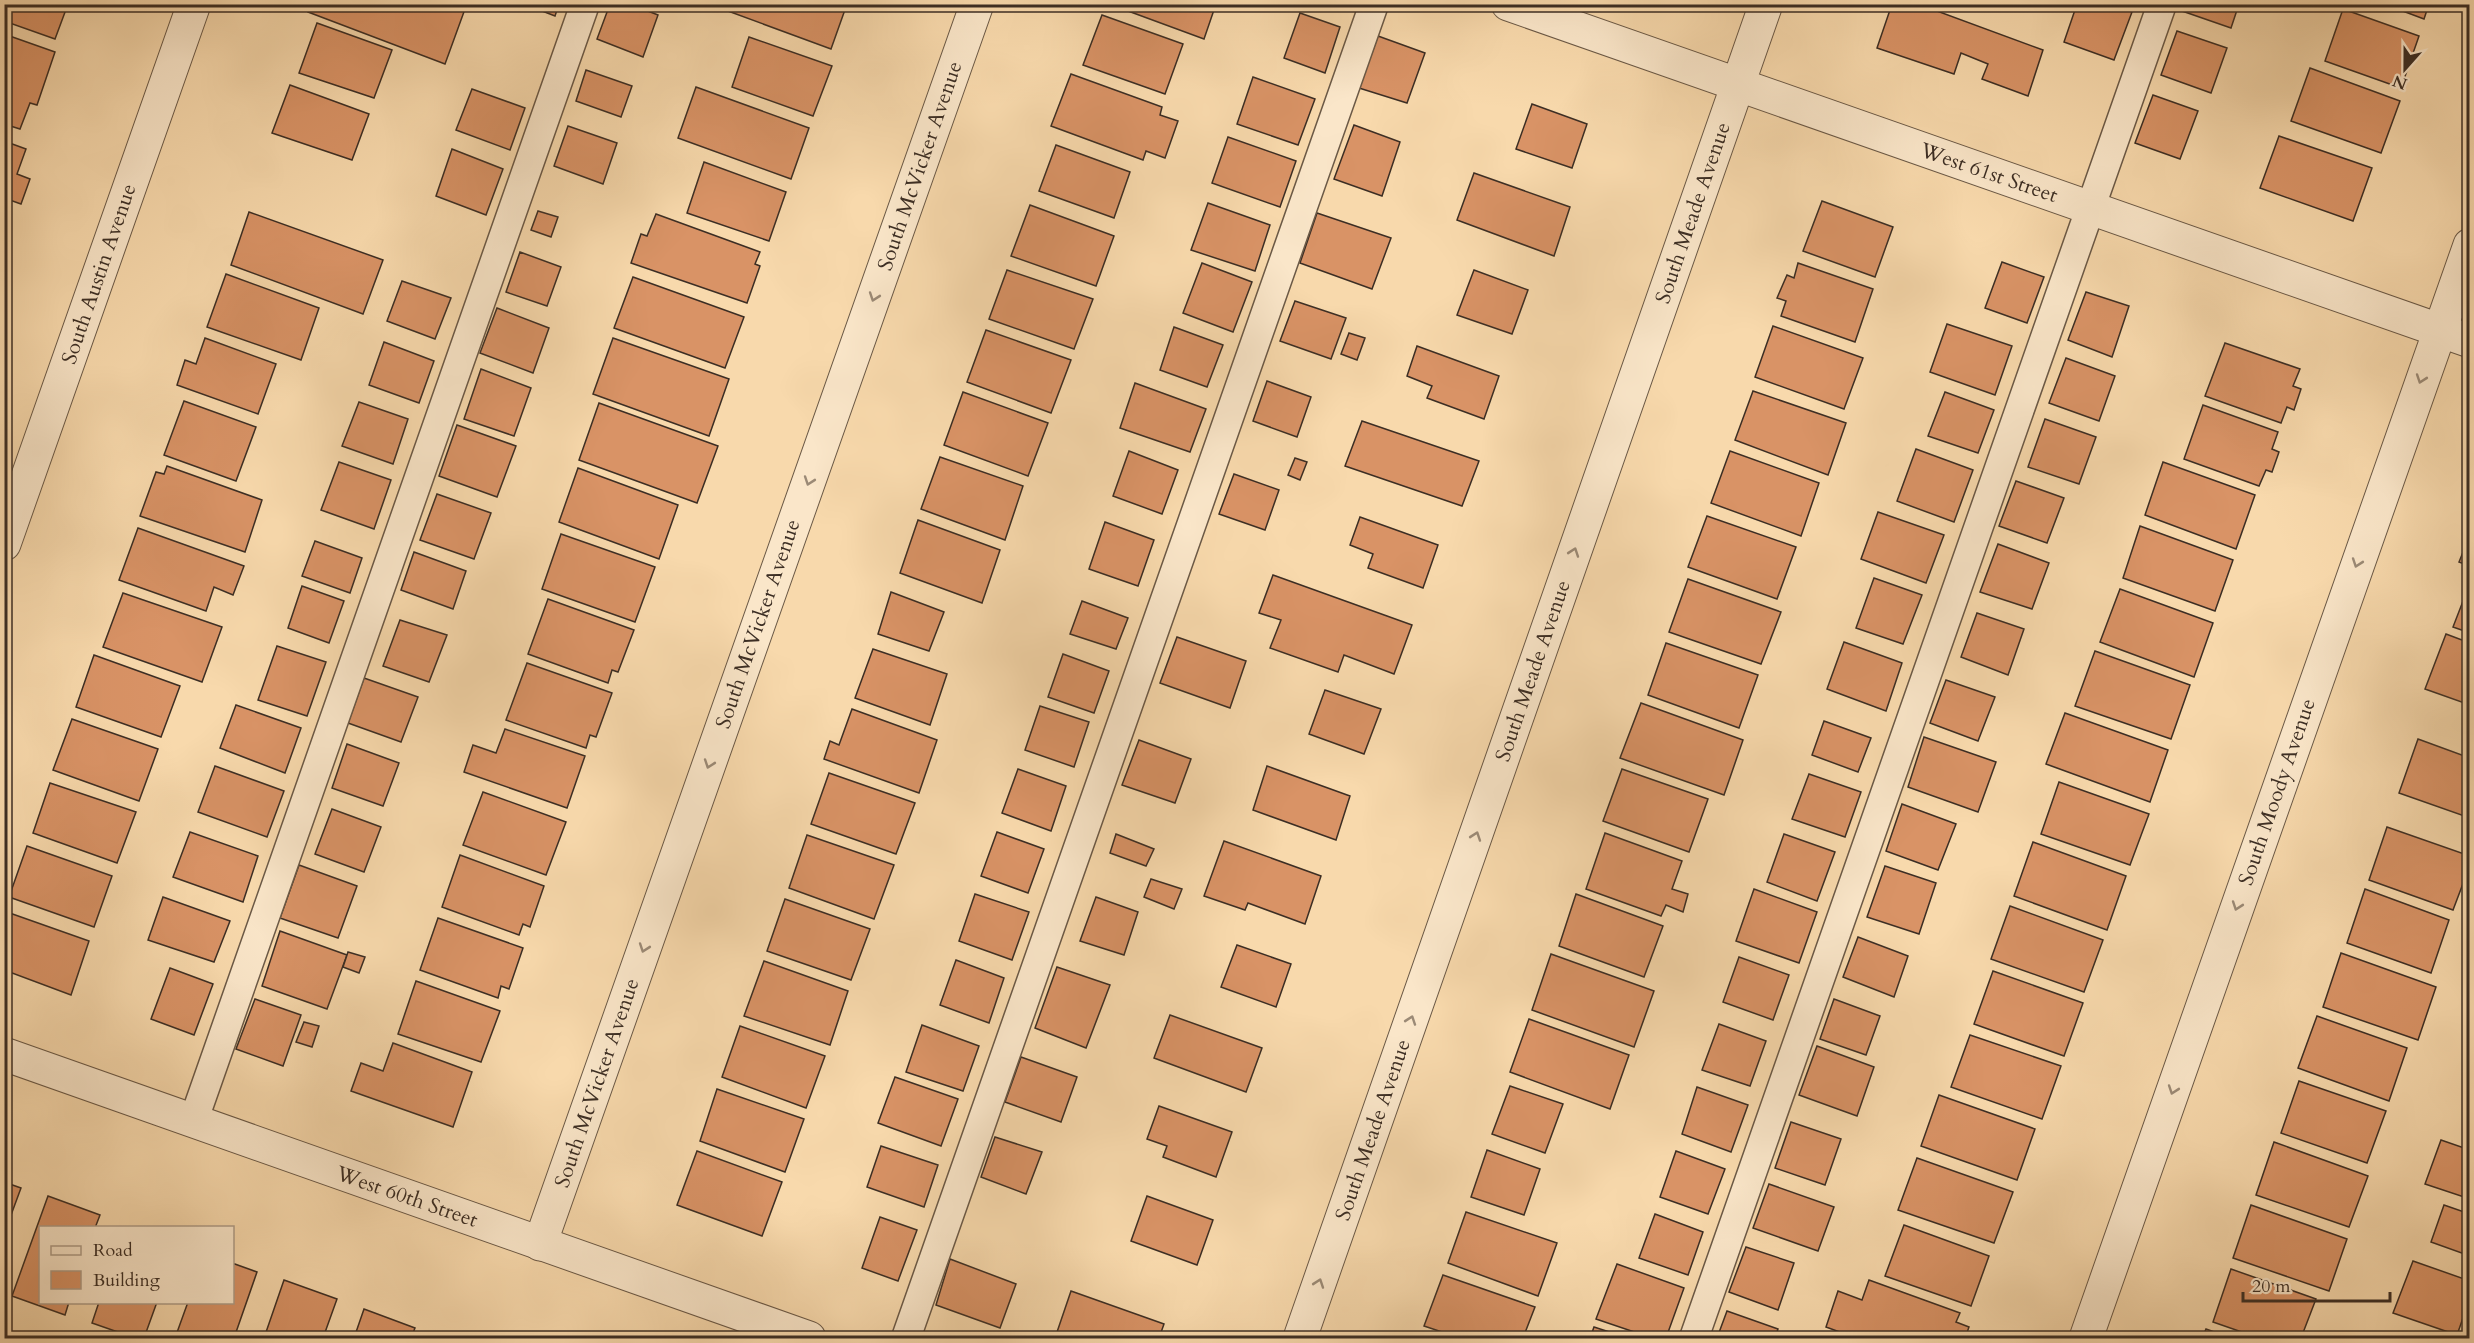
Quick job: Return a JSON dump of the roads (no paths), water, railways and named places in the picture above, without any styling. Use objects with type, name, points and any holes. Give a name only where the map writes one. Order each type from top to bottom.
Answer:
[{"type":"street","name":"South Austin Avenue","points":[[4,544],[194,4]]},
{"type":"street","name":"South McVicker Avenue","points":[[540,1244],[977,4]]},
{"type":"street","name":"West 61st Street","points":[[1508,4],[2469,341]]},
{"type":"street","name":"South Meade Avenue","points":[[1300,1338],[1766,4]]},
{"type":"street","name":"South Moody Avenue","points":[[2086,1338],[2469,245]]},
{"type":"street","name":"West 60th Street","points":[[4,1054],[810,1338]]},
{"type":"lane","points":[[193,1122],[585,4]]},
{"type":"lane","points":[[906,1338],[1374,4]]},
{"type":"lane","points":[[1694,1338],[2162,4]]}]
